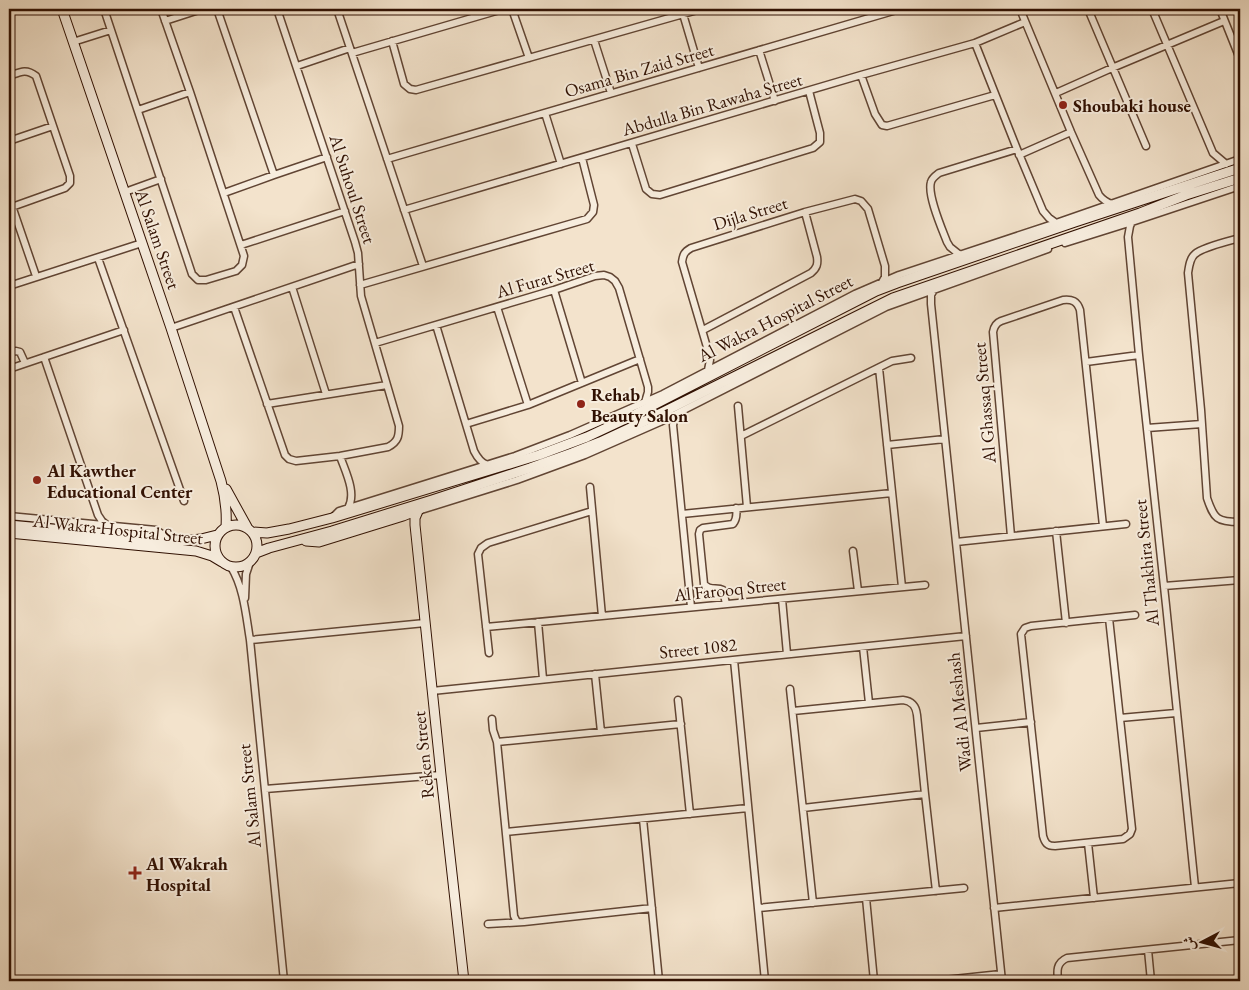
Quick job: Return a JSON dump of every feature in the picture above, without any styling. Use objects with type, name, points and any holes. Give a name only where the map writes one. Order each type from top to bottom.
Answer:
[{"type":"street","name":"Al Salam Street","points":[[62,9],[221,481],[227,511],[226,527]]},
{"type":"street","points":[[104,9],[192,274],[198,280],[206,280],[236,271],[242,265],[244,256],[161,9]]},
{"type":"street","points":[[165,21],[202,9]]},
{"type":"street","points":[[217,9],[274,174]]},
{"type":"street","name":"Al Suhoul Street","points":[[277,9],[357,248],[361,296],[399,426],[397,439],[394,444],[340,456]]},
{"type":"street","points":[[336,9],[423,266]]},
{"type":"street","points":[[297,66],[503,9]]},
{"type":"street","points":[[512,9],[529,58]]},
{"type":"street","points":[[392,41],[404,84],[410,89],[416,90],[594,40],[684,12],[701,9]]},
{"type":"street","name":"Osama Bin Zaid Street","points":[[387,159],[900,9]]},
{"type":"street","points":[[1020,9],[1102,199],[1112,204]]},
{"type":"street","points":[[1088,9],[1146,146]]},
{"type":"street","points":[[1152,9],[1213,153],[1210,170]]},
{"type":"street","points":[[1220,9],[1240,59]]},
{"type":"street","points":[[684,12],[699,68]]},
{"type":"street","points":[[1056,93],[1224,21]]},
{"type":"street","name":"Abdulla Bin Rawaha Street","points":[[404,210],[975,43],[1026,22]]},
{"type":"street","points":[[73,42],[111,30]]},
{"type":"street","points":[[594,40],[611,93]]},
{"type":"street","points":[[975,43],[1043,211],[1048,218],[1056,223]]},
{"type":"street","points":[[759,50],[775,101]]},
{"type":"street","points":[[9,76],[22,71],[30,72],[36,76],[70,176],[70,183],[65,188],[10,207],[36,276]]},
{"type":"street","points":[[861,75],[875,114],[882,125],[887,126],[995,95]]},
{"type":"street","points":[[632,144],[646,189],[652,194],[660,195],[813,148],[820,142],[820,133],[808,91]]},
{"type":"street","points":[[138,110],[190,92]]},
{"type":"street","points":[[545,113],[561,164]]},
{"type":"street","points":[[9,141],[53,126]]},
{"type":"street","points":[[960,255],[954,252],[947,242],[934,206],[931,182],[934,176],[939,173],[1018,152],[1072,132]]},
{"type":"street","points":[[1213,153],[1226,164]]},
{"type":"street","points":[[224,192],[327,157]]},
{"type":"street","points":[[360,285],[586,218],[593,212],[594,205],[582,158]]},
{"type":"street","name":"Al Wakra Hospital Street","points":[[332,518],[339,510],[514,456],[570,435],[663,394],[855,294],[899,275],[1240,160]]},
{"type":"street","name":"Al Wakra Hospital Street","points":[[250,530],[267,533],[332,518],[539,455],[636,414],[876,291],[1086,218],[1240,168]]},
{"type":"street","name":"Al Wakra Hospital Street","points":[[256,553],[432,500],[564,456],[645,422],[906,293],[1140,213],[1186,195],[1240,178]]},
{"type":"street","points":[[125,192],[161,179]]},
{"type":"street","name":"Al Wakra Hospital Street","points":[[301,539],[309,542],[319,542],[563,464],[660,422],[886,307],[1065,243],[1240,186]]},
{"type":"street","points":[[1086,218],[1099,205],[1100,194]]},
{"type":"street","name":"Dijla Street","points":[[708,370],[709,354],[682,262],[686,251],[691,248],[805,212],[855,199],[861,201],[868,208],[885,266],[886,271],[883,282]]},
{"type":"street","points":[[241,245],[345,211]]},
{"type":"street","points":[[1040,228],[1043,211]]},
{"type":"street","points":[[702,330],[815,270],[818,263],[817,257],[805,212]]},
{"type":"street","name":"Al Thakhira Street","points":[[1140,213],[1132,222],[1128,237],[1195,887]]},
{"type":"street","points":[[1115,228],[1125,232],[1128,237]]},
{"type":"street","points":[[1240,238],[1202,250],[1194,255],[1188,273],[1207,498],[1216,518],[1240,522]]},
{"type":"street","points":[[941,261],[945,256],[947,242]]},
{"type":"street","points":[[9,286],[142,243]]},
{"type":"street","points":[[98,258],[184,501]]},
{"type":"street","points":[[171,328],[359,264]]},
{"type":"street","points":[[885,266],[899,275],[914,277]]},
{"type":"street","name":"Al Furat Street","points":[[375,343],[595,276],[610,277],[619,288],[648,387],[645,402],[636,414]]},
{"type":"street","points":[[934,290],[946,279]]},
{"type":"street","points":[[876,291],[883,282]]},
{"type":"street","points":[[292,287],[326,394]]},
{"type":"street","points":[[554,290],[582,383]]},
{"type":"street","name":"Wadi Al Meshash","points":[[934,290],[931,304],[1002,978]]},
{"type":"street","points":[[906,293],[924,297],[931,304]]},
{"type":"street","name":"Al Ghassaq Street","points":[[1011,536],[993,332],[995,325],[1001,321],[1063,300],[1074,300],[1080,310],[1103,526]]},
{"type":"street","points":[[497,306],[528,405]]},
{"type":"street","points":[[234,307],[285,455],[289,459],[296,461],[340,456],[352,492],[357,499],[365,502]]},
{"type":"street","points":[[436,325],[476,456],[486,465],[498,468]]},
{"type":"street","points":[[9,368],[124,330]]},
{"type":"street","points":[[9,353],[20,352],[25,363]]},
{"type":"street","points":[[709,354],[719,361],[724,361]]},
{"type":"street","points":[[1086,362],[1139,355]]},
{"type":"street","points":[[44,357],[98,515],[107,525]]},
{"type":"street","points":[[741,436],[892,361],[911,358]]},
{"type":"street","points":[[466,424],[528,405],[640,359]]},
{"type":"street","points":[[879,368],[902,587]]},
{"type":"street","points":[[267,404],[386,385]]},
{"type":"street","points":[[648,387],[656,393],[663,394]]},
{"type":"street","points":[[738,406],[747,507]]},
{"type":"street","points":[[676,414],[674,430],[691,608]]},
{"type":"street","points":[[645,422],[666,422],[674,430]]},
{"type":"street","points":[[1147,428],[1202,424]]},
{"type":"street","points":[[887,445],[945,439]]},
{"type":"street","points":[[471,469],[474,451]]},
{"type":"street","name":"Al Salam Street","points":[[221,481],[250,530]]},
{"type":"street","points":[[590,487],[602,616]]},
{"type":"street","points":[[348,508],[352,492]]},
{"type":"street","points":[[682,514],[892,493]]},
{"type":"street","name":"Al Wakra Hospital Street","points":[[418,511],[432,500]]},
{"type":"street","points":[[83,524],[94,515],[96,508]]},
{"type":"street","points":[[726,604],[723,590],[720,588],[709,588],[704,584],[699,534],[703,528],[736,522],[736,508]]},
{"type":"street","name":"Reken Street","points":[[418,511],[415,525],[464,981]]},
{"type":"street","points":[[489,653],[478,554],[481,548],[488,543],[592,511]]},
{"type":"street","points":[[403,516],[410,519],[415,525]]},
{"type":"street","name":"Al Wakra Hospital Street","points":[[10,518],[156,530],[171,540]]},
{"type":"street","name":"Al Wakra Hospital Street","points":[[10,518],[182,541],[217,535]]},
{"type":"street","points":[[237,524],[250,530],[257,542],[256,553],[250,562],[244,566],[231,567],[222,562],[215,552],[214,546],[217,535],[226,527],[237,524]]},
{"type":"street","points":[[956,542],[1126,524]]},
{"type":"street","points":[[1056,531],[1066,623]]},
{"type":"street","name":"Al Wakra Hospital Street","points":[[9,533],[196,551],[212,556],[222,562]]},
{"type":"street","points":[[853,551],[858,591]]},
{"type":"street","name":"Al Salam Street","points":[[245,607],[246,574],[250,562]]},
{"type":"street","name":"Al Salam Street","points":[[231,567],[236,576],[245,607],[250,640],[284,981]]},
{"type":"street","points":[[1164,586],[1240,580]]},
{"type":"street","name":"Al Farooq Street","points":[[486,627],[925,585]]},
{"type":"street","points":[[782,599],[787,654]]},
{"type":"street","points":[[1109,618],[1132,829],[1130,834],[1123,839],[1050,846],[1044,840],[1022,634],[1026,628],[1031,626],[1135,615]]},
{"type":"street","points":[[538,622],[543,679]]},
{"type":"street","points":[[250,640],[425,623]]},
{"type":"street","name":"Street 1082","points":[[432,691],[966,636]]},
{"type":"street","points":[[863,647],[869,703]]},
{"type":"street","points":[[734,660],[765,981]]},
{"type":"street","points":[[595,674],[601,732]]},
{"type":"street","points":[[790,689],[813,903]]},
{"type":"street","points":[[678,700],[690,814]]},
{"type":"street","points":[[793,711],[903,700],[910,702],[915,707],[936,890]]},
{"type":"street","points":[[1120,718],[1176,713]]},
{"type":"street","points":[[492,719],[497,742],[514,916],[517,922]]},
{"type":"street","points":[[976,728],[1031,722]]},
{"type":"street","points":[[497,742],[681,724]]},
{"type":"street","points":[[265,789],[441,775]]},
{"type":"street","points":[[803,808],[925,794]]},
{"type":"street","points":[[506,832],[748,808]]},
{"type":"street","points":[[643,818],[652,908],[660,957],[659,981]]},
{"type":"street","points":[[1088,843],[1094,898]]},
{"type":"street","points":[[994,908],[1240,883]]},
{"type":"street","points":[[758,908],[964,888]]},
{"type":"street","points":[[866,898],[874,981]]},
{"type":"street","points":[[488,924],[652,908]]},
{"type":"street","points":[[1058,981],[1058,966],[1067,958],[1240,940],[1240,945]]},
{"type":"street","points":[[1148,950],[1151,981]]},
{"type":"street","points":[[934,981],[1002,978]]},
{"type":"place","name":"Shoubaki house","points":[[1063,105]]},
{"type":"place","name":"Rehab Beauty Salon","points":[[581,404]]},
{"type":"place","name":"Al Kawther Educational Center","points":[[37,480]]},
{"type":"place","name":"Al Wakrah Hospital","points":[[135,873]]}]
